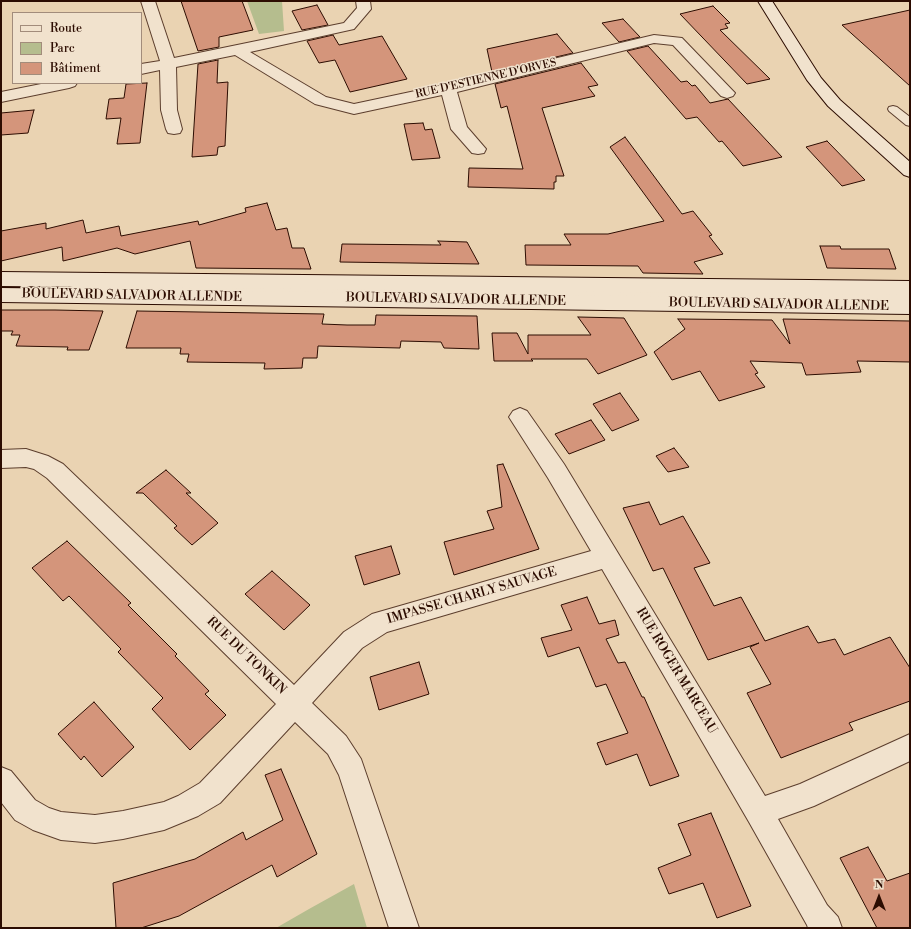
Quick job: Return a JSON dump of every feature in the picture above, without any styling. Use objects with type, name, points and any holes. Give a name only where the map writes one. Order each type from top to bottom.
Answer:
[{"type":"street","points":[[148,1],[168,63],[169,110],[174,129]]},
{"type":"street","points":[[142,68],[237,50],[349,26],[364,9],[363,1]]},
{"type":"street","points":[[765,1],[814,78],[834,103],[910,172]]},
{"type":"street","points":[[782,1],[828,73],[840,88],[910,152]]},
{"type":"street","name":"RUE D'ESTIENNE D'ORVES","points":[[237,50],[321,101],[354,109],[448,89],[654,39],[677,41],[727,93]]},
{"type":"street","points":[[1,97],[64,84]]},
{"type":"street","points":[[448,89],[459,130],[478,149]]},
{"type":"street","name":"BOULEVARD SALVADOR ALLENDE","points":[[7,280],[910,288]]},
{"type":"street","name":"BOULEVARD SALVADOR ALLENDE","points":[[1,295],[910,307]]},
{"type":"street","name":"RUE ROGER MARCEAU","points":[[520,417],[556,471],[608,557],[759,812],[817,914],[827,928]]},
{"type":"street","name":"RUE DU TONKIN","points":[[1,459],[26,458],[40,462],[55,471],[337,745],[351,769],[404,928]]},
{"type":"street","name":"IMPASSE CHARLY SAUVAGE","points":[[1,781],[25,810],[43,820],[61,826],[94,829],[123,825],[164,816],[188,806],[210,793],[353,640],[381,622],[608,557]]},
{"type":"street","points":[[759,812],[804,796],[910,747]]},
{"type":"lane","points":[[893,108],[910,123]]},
{"type":"lane","points":[[58,295],[86,288],[910,297]]},
{"type":"green space","points":[[247,1],[282,1],[284,31],[259,34]]},
{"type":"green space","points":[[354,884],[367,928],[276,928],[309,909]]},
{"type":"building","points":[[181,1],[242,1],[253,30],[219,37],[219,47],[198,51]]},
{"type":"building","points":[[317,5],[328,25],[302,30],[292,11]]},
{"type":"building","points":[[713,6],[730,23],[725,24],[728,28],[720,30],[770,79],[747,84],[680,14]]},
{"type":"building","points":[[910,10],[910,86],[842,25]]},
{"type":"building","points":[[623,19],[640,37],[619,42],[602,23]]},
{"type":"building","points":[[557,34],[573,53],[492,72],[487,49]]},
{"type":"building","points":[[333,35],[339,45],[382,36],[407,79],[350,92],[335,60],[319,63],[307,41]]},
{"type":"building","points":[[648,46],[681,82],[687,81],[692,86],[695,85],[710,103],[728,99],[782,157],[743,166],[722,141],[719,142],[697,117],[686,119],[627,51]]},
{"type":"building","points":[[218,60],[217,83],[228,82],[225,146],[218,147],[217,155],[192,157],[198,64]]},
{"type":"building","points":[[581,63],[598,85],[588,87],[595,96],[542,108],[564,176],[556,176],[554,189],[468,187],[469,168],[523,169],[507,106],[501,108],[495,84]]},
{"type":"building","points":[[147,83],[140,143],[117,144],[121,118],[106,119],[109,99],[124,98],[126,84]]},
{"type":"building","points":[[34,110],[28,133],[1,135],[1,113]]},
{"type":"building","points":[[423,123],[425,130],[432,129],[440,158],[412,160],[404,124]]},
{"type":"building","points":[[625,137],[682,214],[693,211],[712,235],[709,236],[723,254],[694,262],[703,274],[643,273],[638,266],[526,265],[525,245],[571,245],[564,234],[608,234],[664,221],[610,147]]},
{"type":"building","points":[[827,141],[865,180],[842,186],[806,147]]},
{"type":"building","points":[[267,203],[276,230],[287,228],[292,248],[304,248],[311,269],[196,268],[190,241],[135,254],[117,248],[63,261],[62,247],[1,261],[1,231],[46,223],[46,229],[83,220],[86,233],[119,226],[121,236],[198,221],[199,225],[246,212],[245,208]]},
{"type":"building","points":[[438,241],[467,242],[479,264],[340,262],[342,244],[441,245]]},
{"type":"building","points":[[820,246],[840,246],[841,249],[889,249],[896,269],[827,268]]},
{"type":"building","points":[[1,310],[103,311],[89,350],[67,350],[68,347],[16,346],[20,335],[11,335],[13,331],[1,331]]},
{"type":"building","points":[[137,311],[324,314],[322,324],[347,325],[375,325],[376,315],[477,316],[479,349],[444,348],[441,342],[401,341],[400,348],[318,346],[317,358],[303,358],[302,368],[264,369],[265,363],[187,362],[189,354],[180,354],[181,348],[126,348]]},
{"type":"building","points":[[578,317],[624,318],[647,355],[598,374],[587,359],[531,359],[533,361],[494,361],[492,333],[517,333],[528,354],[528,335],[591,335]]},
{"type":"building","points":[[678,319],[772,320],[790,344],[783,319],[910,321],[910,362],[857,361],[861,372],[806,375],[802,363],[750,361],[758,373],[755,374],[765,387],[719,401],[700,371],[672,380],[654,352],[685,329]]},
{"type":"building","points":[[620,393],[639,420],[612,431],[593,404]]},
{"type":"building","points":[[591,420],[605,440],[569,454],[555,434]]},
{"type":"building","points":[[674,448],[689,467],[668,472],[656,456]]},
{"type":"building","points":[[503,464],[539,549],[454,575],[444,542],[494,529],[487,511],[502,507],[497,465]]},
{"type":"building","points":[[166,470],[191,493],[186,493],[218,523],[192,545],[174,528],[177,526],[143,493],[136,493]]},
{"type":"building","points":[[649,502],[660,525],[683,516],[710,563],[694,568],[714,606],[741,597],[765,641],[808,626],[818,643],[835,639],[844,655],[890,637],[910,668],[910,701],[849,723],[853,730],[781,758],[747,693],[771,684],[750,647],[759,643],[708,660],[663,568],[653,571],[623,508]]},
{"type":"building","points":[[67,541],[131,603],[128,605],[177,654],[175,656],[209,691],[205,694],[226,715],[190,750],[152,709],[163,698],[118,652],[121,649],[69,596],[63,601],[32,568]]},
{"type":"building","points":[[391,546],[400,574],[364,585],[355,556]]},
{"type":"building","points":[[272,571],[310,605],[284,630],[245,594]]},
{"type":"building","points":[[587,597],[599,624],[615,620],[619,635],[606,639],[618,663],[625,662],[642,697],[644,697],[679,776],[650,786],[637,754],[606,765],[597,743],[628,733],[606,684],[596,687],[579,647],[548,657],[541,638],[572,630],[561,605]]},
{"type":"building","points":[[419,662],[429,694],[379,710],[370,677]]},
{"type":"building","points":[[94,702],[134,747],[102,777],[84,756],[81,760],[58,734]]},
{"type":"building","points":[[281,769],[317,854],[277,877],[272,865],[179,916],[141,928],[116,928],[113,883],[195,859],[243,832],[246,840],[283,820],[265,775]]},
{"type":"building","points":[[711,813],[751,906],[717,918],[703,883],[669,894],[658,868],[691,855],[678,824]]},
{"type":"building","points":[[868,847],[887,881],[910,873],[910,928],[877,928],[840,858]]}]
